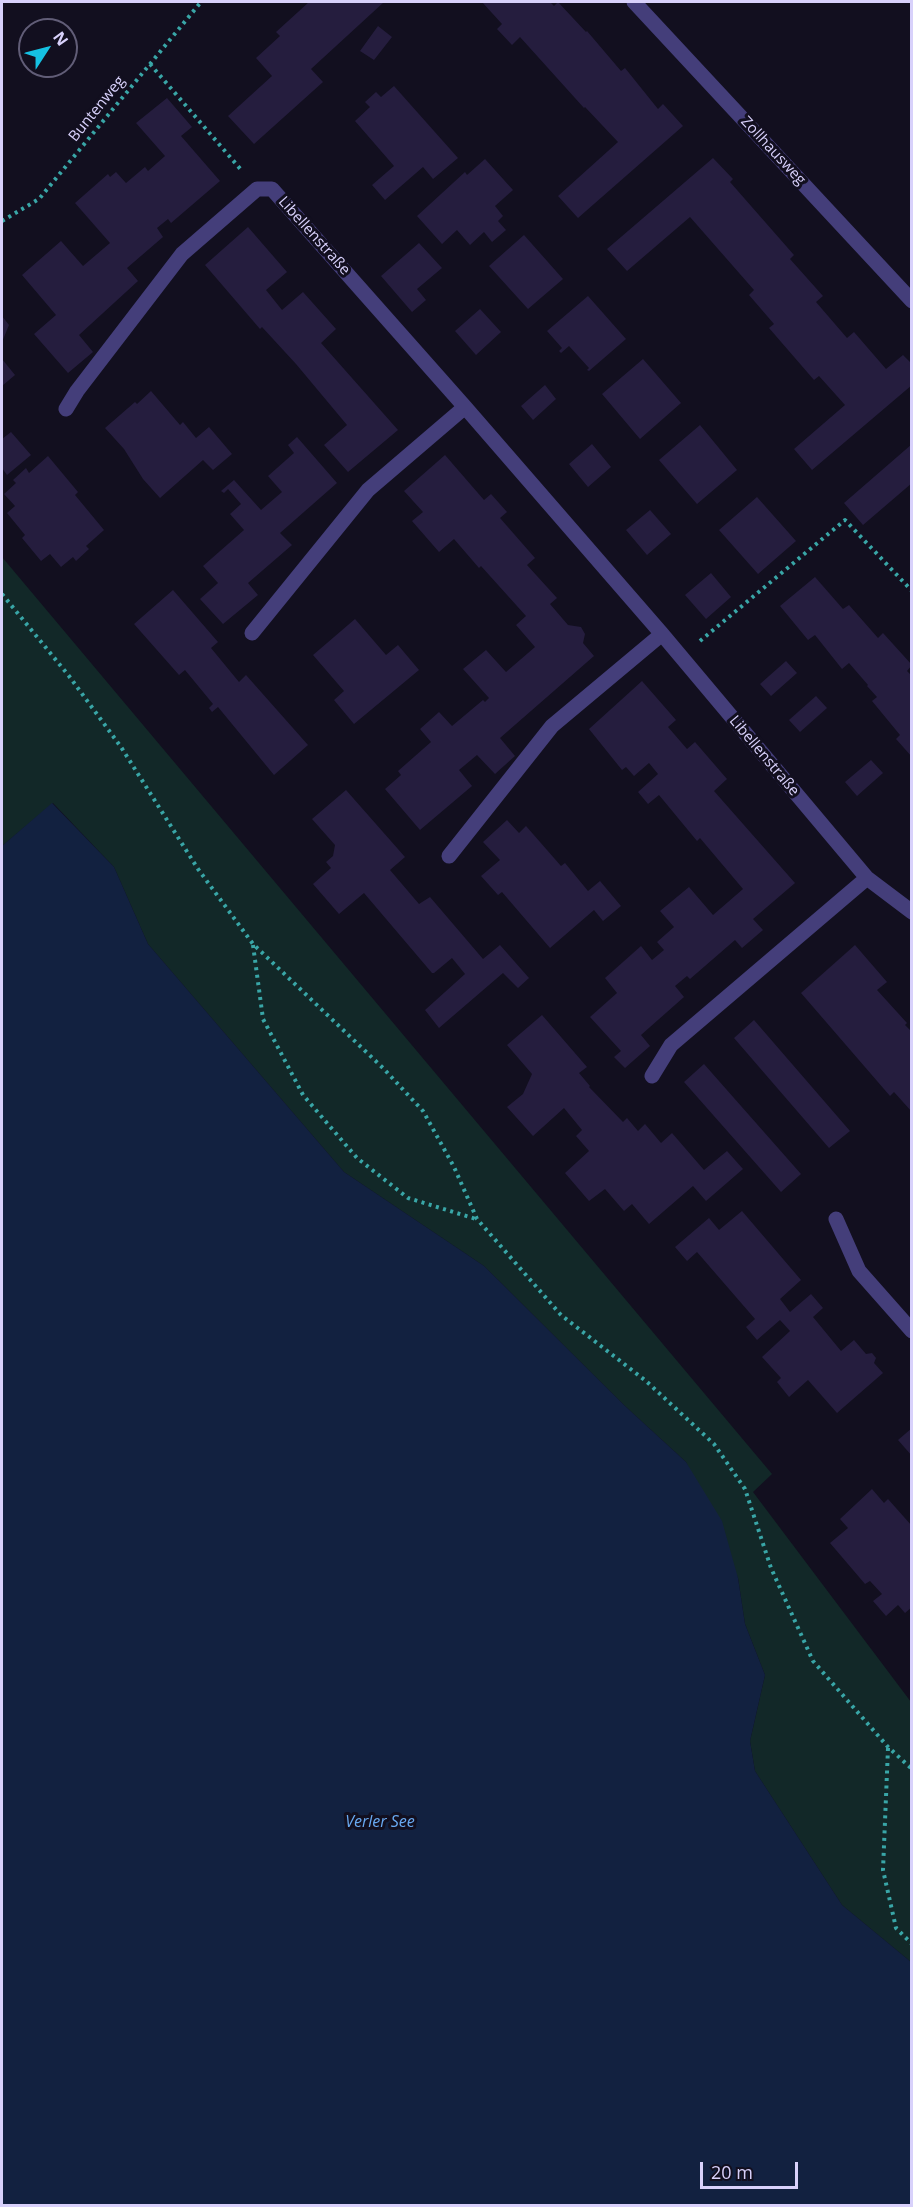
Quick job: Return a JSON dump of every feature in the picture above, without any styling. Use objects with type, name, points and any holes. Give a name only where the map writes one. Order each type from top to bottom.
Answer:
[{"type":"street","name":"Zollhausweg","points":[[634,2],[912,301]]},
{"type":"street","name":"Libellenstraße","points":[[257,189],[272,189],[662,634],[867,878],[912,912]]},
{"type":"street","points":[[66,409],[77,391],[182,254],[257,189]]},
{"type":"street","points":[[252,633],[368,490],[465,407]]},
{"type":"street","points":[[449,856],[552,726],[662,634]]},
{"type":"street","points":[[652,1076],[671,1045],[867,878]]},
{"type":"street","points":[[836,1219],[859,1271],[912,1331]]},
{"type":"path","name":"Buntenweg","points":[[2,221],[39,199],[201,2]]},
{"type":"path","points":[[150,64],[257,189]]},
{"type":"path","points":[[681,657],[845,520],[912,591]]},
{"type":"path","points":[[2,594],[69,676],[121,747],[198,869],[253,944],[383,1068],[423,1111],[454,1167],[477,1219],[561,1315],[646,1381],[714,1444],[745,1489],[771,1568],[813,1661],[888,1747],[912,1769]]},
{"type":"path","points":[[253,944],[263,1019],[303,1095],[357,1158],[408,1198],[477,1219]]},
{"type":"path","points":[[888,1747],[883,1870],[896,1928],[912,1944]]},
{"type":"green space","points":[[2,557],[772,1474],[753,1492],[911,1702],[911,1962],[842,1905],[755,1771],[750,1741],[765,1675],[745,1624],[738,1578],[686,1462],[625,1406],[484,1266],[344,1172],[148,944],[114,867],[53,803],[2,846]]},
{"type":"water","name":"Verler See","points":[[52,803],[114,867],[148,944],[344,1172],[484,1266],[625,1406],[686,1462],[722,1521],[738,1578],[745,1624],[765,1675],[750,1741],[755,1771],[842,1905],[911,1962],[911,2205],[2,2205],[2,846]]},
{"type":"building","points":[[309,2],[384,2],[311,69],[323,82],[254,144],[228,116],[272,76],[256,58],[280,36],[276,32]]},
{"type":"building","points":[[482,2],[550,2],[554,6],[558,2],[587,31],[621,71],[625,68],[658,109],[663,104],[683,126],[578,218],[558,196],[618,142],[520,37],[512,45],[497,29],[502,24]]},
{"type":"building","points":[[378,26],[392,37],[374,60],[360,51]]},
{"type":"building","points":[[394,86],[458,158],[433,179],[423,167],[385,200],[372,185],[394,166],[355,121],[370,107],[365,102],[376,92],[381,97]]},
{"type":"building","points":[[167,98],[192,127],[181,136],[220,181],[171,223],[168,219],[157,228],[163,237],[127,268],[138,281],[79,335],[93,352],[68,373],[34,334],[56,315],[22,275],[61,241],[83,266],[110,243],[75,203],[108,174],[110,177],[116,172],[126,183],[145,167],[148,171],[165,156],[136,123]]},
{"type":"building","points":[[713,158],[733,179],[730,182],[794,255],[790,259],[823,296],[816,302],[847,338],[854,332],[886,369],[903,355],[912,364],[912,385],[812,470],[794,449],[845,405],[819,376],[814,380],[769,328],[774,324],[749,295],[754,290],[690,217],[627,271],[607,249]]},
{"type":"building","points":[[485,159],[513,190],[495,206],[503,216],[498,221],[506,230],[492,242],[484,232],[470,245],[457,230],[442,244],[417,216],[465,172],[467,175]]},
{"type":"building","points":[[248,227],[287,272],[266,290],[282,310],[303,292],[336,329],[321,343],[398,430],[348,472],[324,445],[347,425],[296,364],[262,327],[260,329],[205,265]]},
{"type":"building","points":[[524,235],[563,279],[528,309],[489,266]]},
{"type":"building","points":[[419,243],[442,268],[417,289],[426,300],[412,312],[381,276]]},
{"type":"building","points":[[588,296],[626,339],[589,371],[587,370],[589,368],[569,346],[561,353],[559,351],[562,348],[547,331]]},
{"type":"building","points":[[480,309],[501,332],[476,355],[455,331]]},
{"type":"building","points":[[2,316],[9,325],[2,342]]},
{"type":"building","points":[[2,359],[15,375],[2,386]]},
{"type":"building","points":[[643,359],[681,403],[640,439],[602,394]]},
{"type":"building","points":[[545,385],[556,399],[533,420],[521,406]]},
{"type":"building","points":[[151,391],[180,425],[183,422],[196,438],[209,427],[232,454],[213,470],[203,460],[160,498],[143,479],[124,449],[105,428]]},
{"type":"building","points":[[700,425],[737,470],[697,504],[659,460]]},
{"type":"building","points":[[11,432],[31,455],[7,475],[2,468],[2,439]]},
{"type":"building","points":[[297,437],[337,483],[280,533],[292,545],[248,583],[258,595],[223,624],[200,599],[218,583],[203,566],[244,530],[230,514],[241,504],[228,489],[224,493],[221,491],[234,480],[261,510],[282,492],[268,476],[294,453],[288,445]]},
{"type":"building","points":[[592,444],[611,467],[588,487],[569,464]]},
{"type":"building","points":[[912,444],[912,483],[863,525],[844,503]]},
{"type":"building","points":[[445,455],[484,500],[491,494],[507,512],[500,518],[535,558],[527,565],[557,598],[550,604],[568,625],[581,627],[585,634],[583,643],[594,656],[500,738],[515,756],[495,774],[477,755],[459,770],[472,786],[420,830],[385,789],[401,775],[398,771],[431,742],[420,729],[439,712],[452,726],[483,700],[485,702],[489,698],[463,669],[486,650],[506,672],[535,647],[516,625],[526,616],[481,566],[479,568],[454,539],[439,552],[412,521],[423,512],[404,491]]},
{"type":"building","points":[[48,456],[78,492],[75,495],[104,530],[86,546],[89,549],[76,561],[73,557],[61,567],[50,554],[41,561],[22,538],[25,535],[7,513],[15,506],[4,494],[16,483],[13,480],[26,468],[29,473]]},
{"type":"building","points":[[757,497],[796,541],[758,574],[719,530]]},
{"type":"building","points":[[650,510],[671,534],[647,555],[626,530]]},
{"type":"building","points":[[711,573],[731,597],[706,619],[685,595]]},
{"type":"building","points":[[815,577],[843,609],[849,605],[878,638],[883,633],[912,665],[907,671],[912,676],[912,757],[896,739],[900,735],[872,701],[877,697],[849,663],[842,669],[815,635],[808,640],[780,606]]},
{"type":"building","points":[[173,590],[218,642],[211,648],[239,682],[246,675],[308,745],[274,775],[218,707],[212,712],[209,708],[213,704],[185,670],[179,675],[134,624]]},
{"type":"building","points":[[355,619],[386,655],[398,645],[419,670],[354,724],[334,700],[344,691],[313,655]]},
{"type":"building","points":[[786,661],[797,673],[771,696],[760,684]]},
{"type":"building","points":[[642,681],[676,720],[668,727],[687,749],[695,742],[727,779],[714,791],[795,883],[753,919],[763,930],[742,948],[735,940],[690,979],[687,976],[675,986],[684,997],[641,1035],[650,1046],[625,1068],[614,1057],[621,1051],[590,1017],[617,993],[605,978],[641,946],[652,960],[664,950],[657,942],[674,927],[660,911],[689,887],[713,915],[743,889],[700,838],[697,841],[659,795],[648,804],[638,792],[658,774],[649,763],[634,776],[626,767],[622,770],[589,729]]},
{"type":"building","points":[[816,696],[827,708],[800,732],[789,720]]},
{"type":"building","points":[[871,760],[883,773],[857,796],[845,782]]},
{"type":"building","points":[[346,790],[405,857],[390,870],[419,904],[430,897],[483,959],[500,945],[529,978],[518,988],[503,973],[439,1028],[425,1010],[465,974],[452,958],[432,973],[364,893],[339,914],[313,884],[331,868],[326,862],[333,856],[335,845],[312,819]]},
{"type":"building","points":[[507,820],[519,833],[526,826],[561,866],[565,863],[588,891],[600,881],[621,906],[603,921],[594,910],[550,948],[502,892],[498,895],[481,876],[500,860],[483,842]]},
{"type":"building","points":[[855,945],[887,982],[877,990],[907,1023],[905,1025],[912,1032],[912,1112],[894,1092],[890,1096],[801,993]]},
{"type":"building","points":[[542,1015],[587,1067],[579,1073],[589,1087],[623,1122],[627,1118],[638,1131],[645,1124],[661,1143],[672,1133],[704,1170],[727,1151],[743,1169],[706,1201],[693,1186],[649,1224],[632,1204],[624,1211],[605,1189],[589,1201],[565,1173],[589,1151],[576,1136],[582,1130],[564,1108],[533,1136],[507,1107],[523,1094],[532,1074],[507,1045]]},
{"type":"building","points":[[754,1020],[850,1131],[829,1148],[734,1038]]},
{"type":"building","points":[[704,1064],[801,1174],[781,1192],[684,1082]]},
{"type":"building","points":[[742,1211],[801,1280],[780,1299],[790,1312],[811,1294],[823,1308],[813,1317],[841,1351],[854,1340],[866,1354],[872,1353],[876,1358],[874,1363],[883,1373],[837,1413],[808,1380],[789,1397],[777,1382],[781,1378],[762,1357],[790,1331],[780,1320],[757,1340],[746,1327],[755,1319],[697,1252],[687,1261],[675,1247],[709,1218],[719,1230]]},
{"type":"building","points":[[912,1428],[912,1456],[898,1440]]},
{"type":"building","points":[[872,1489],[884,1503],[888,1499],[912,1526],[912,1607],[905,1613],[898,1605],[886,1616],[873,1601],[882,1594],[870,1581],[865,1584],[830,1543],[848,1528],[840,1519]]}]
